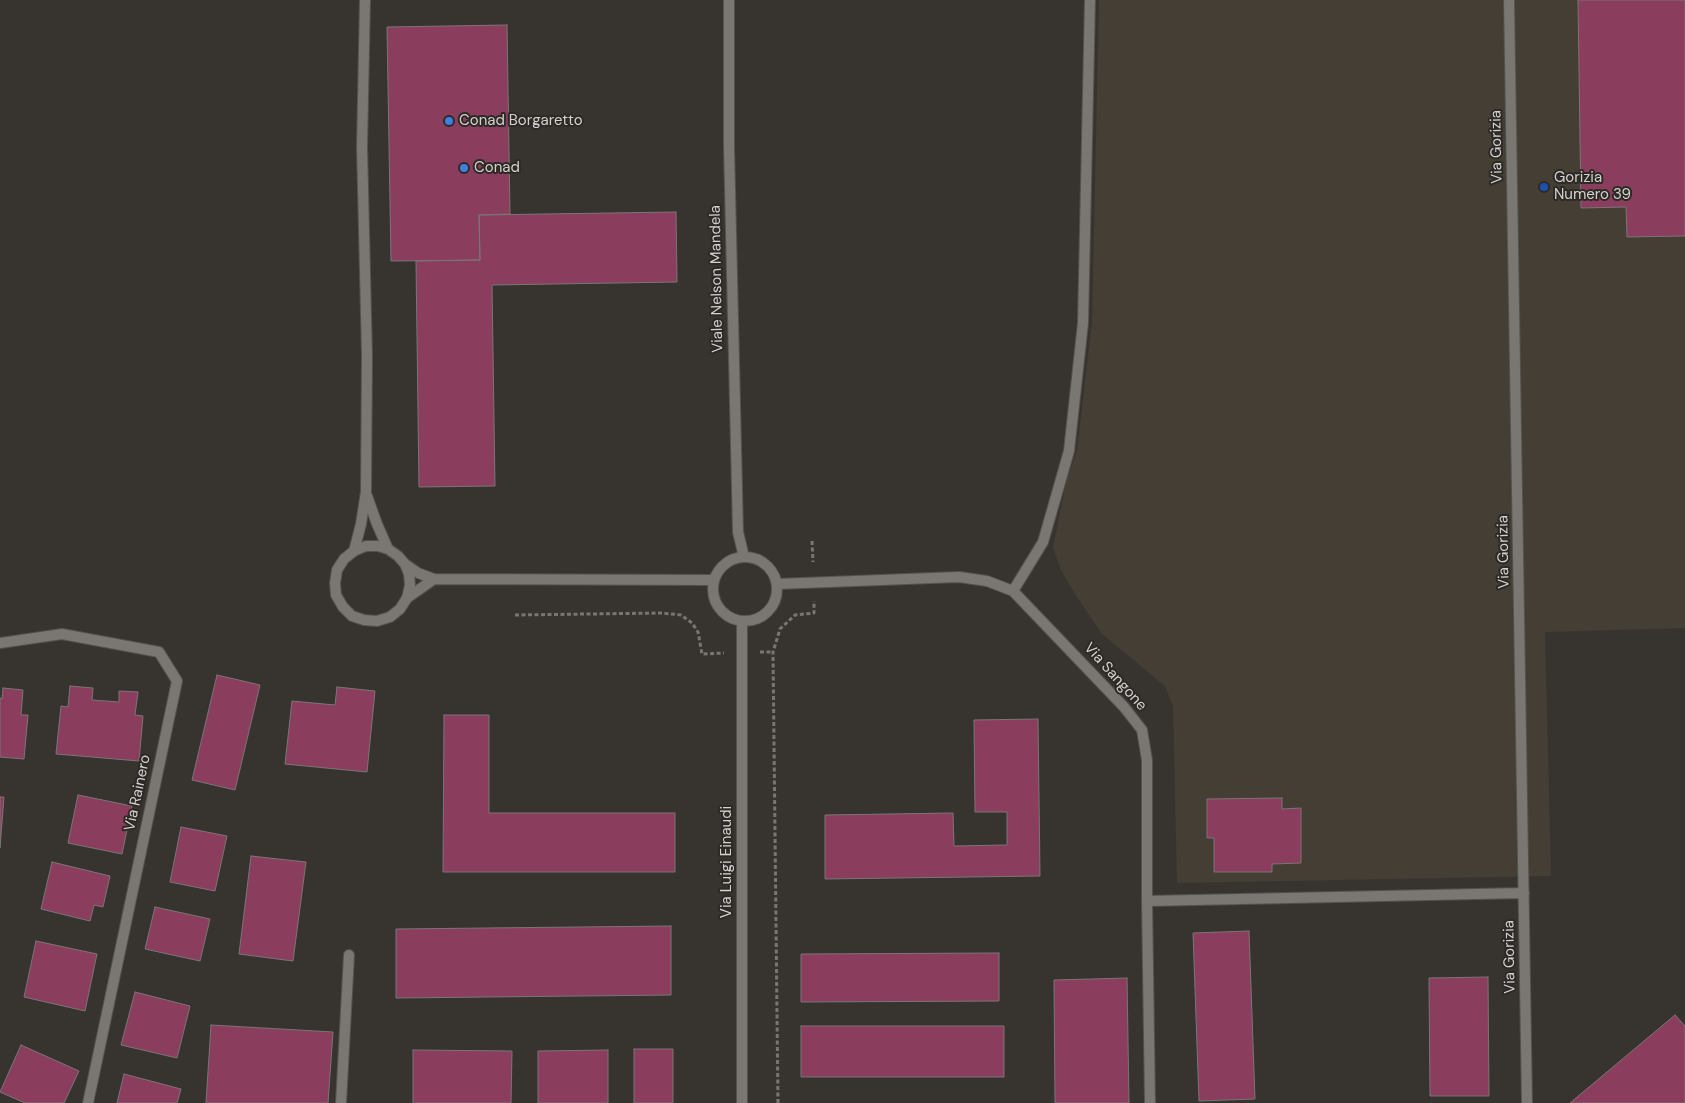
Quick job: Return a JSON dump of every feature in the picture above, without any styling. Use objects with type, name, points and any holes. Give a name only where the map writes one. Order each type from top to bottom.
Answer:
[{"type":"street","points":[[354,551],[362,524],[366,492],[367,356],[362,147],[365,0]]},
{"type":"street","name":"Viale Nelson Mandela","points":[[729,0],[730,155],[738,532],[744,557]]},
{"type":"street","points":[[1013,591],[1043,542],[1069,451],[1083,323],[1090,0]]},
{"type":"street","name":"Via Gorizia","points":[[1509,0],[1527,1103]]},
{"type":"street","points":[[366,492],[388,549]]},
{"type":"street","points":[[405,564],[409,574],[410,585],[407,598],[400,609],[390,617],[377,621],[364,620],[352,616],[343,607],[336,595],[337,570],[344,559],[354,551],[366,546],[378,546],[388,549],[418,573],[434,580],[714,580]]},
{"type":"street","points":[[744,557],[762,561],[774,575],[777,584],[777,594],[774,603],[761,617],[752,620],[742,620],[722,611],[716,602],[713,591],[714,580],[718,571],[734,559],[744,557]]},
{"type":"street","name":"Via Sangone","points":[[777,584],[960,577],[988,581],[1013,591],[1124,707],[1142,730],[1147,760],[1150,1103]]},
{"type":"street","points":[[407,598],[434,580]]},
{"type":"street","name":"Via Luigi Einaudi","points":[[742,620],[742,1103]]},
{"type":"street","name":"Via Rainero","points":[[0,644],[62,634],[159,652],[177,681],[88,1103]]},
{"type":"street","points":[[1147,901],[1524,893]]},
{"type":"street","points":[[341,1103],[349,955]]},
{"type":"path","points":[[778,1103],[773,652],[780,629],[795,616],[814,613],[812,541]]},
{"type":"path","points":[[515,615],[662,613],[681,616],[692,623],[698,632],[702,654],[773,652]]},
{"type":"shaded area","points":[[1099,0],[1685,0],[1685,628],[1545,632],[1551,876],[1177,883],[1173,706],[1165,686],[1102,634],[1061,570],[1053,548],[1067,478],[1077,451],[1092,323]]},
{"type":"building","points":[[1578,0],[1685,0],[1685,236],[1627,237],[1626,207],[1581,208]]},
{"type":"building","name":"Conad Borgaretto","points":[[507,25],[510,214],[479,215],[480,260],[391,261],[387,27]]},
{"type":"building","points":[[676,212],[677,282],[492,285],[495,486],[419,487],[416,261],[480,260],[479,215]]},
{"type":"building","points":[[217,675],[260,685],[235,790],[192,780]]},
{"type":"building","points":[[70,686],[93,688],[92,700],[119,702],[119,691],[138,692],[135,715],[143,716],[139,761],[56,754],[61,706],[68,707]]},
{"type":"building","points":[[337,687],[375,691],[367,772],[285,764],[292,701],[335,705]]},
{"type":"building","points":[[3,688],[23,690],[21,715],[28,715],[24,759],[0,757],[0,698],[2,699]]},
{"type":"building","points":[[444,715],[489,715],[489,813],[675,813],[675,872],[443,872]]},
{"type":"building","points":[[1038,719],[1040,876],[825,879],[825,815],[953,813],[954,846],[1007,845],[1007,812],[975,812],[974,720]]},
{"type":"building","points":[[78,795],[132,806],[122,854],[68,843]]},
{"type":"building","points":[[0,797],[4,797],[0,848]]},
{"type":"building","points":[[1282,798],[1282,809],[1301,808],[1301,863],[1272,864],[1272,872],[1214,872],[1214,838],[1207,838],[1207,799]]},
{"type":"building","points":[[181,827],[227,836],[215,891],[170,882]]},
{"type":"building","points":[[251,856],[306,862],[293,961],[239,954]]},
{"type":"building","points":[[52,862],[110,876],[103,907],[94,905],[90,921],[41,909]]},
{"type":"building","points":[[155,907],[210,919],[200,961],[145,949]]},
{"type":"building","points":[[671,926],[671,995],[396,998],[396,929]]},
{"type":"building","points":[[1249,931],[1255,1099],[1199,1101],[1193,933]]},
{"type":"building","points":[[36,941],[97,954],[85,1011],[24,997]]},
{"type":"building","points":[[999,953],[999,1001],[801,1002],[801,954]]},
{"type":"building","points":[[1488,977],[1489,1096],[1430,1096],[1429,978]]},
{"type":"building","points":[[1127,978],[1129,1103],[1055,1103],[1054,980]]},
{"type":"building","points":[[135,992],[190,1006],[177,1058],[121,1045]]},
{"type":"building","points":[[1675,1015],[1685,1026],[1685,1103],[1570,1103]]},
{"type":"building","points":[[211,1025],[333,1032],[328,1103],[206,1103]]},
{"type":"building","points":[[801,1026],[1004,1026],[1004,1077],[801,1077]]},
{"type":"building","points":[[21,1045],[79,1071],[64,1103],[25,1103],[0,1092]]},
{"type":"building","points":[[634,1049],[673,1049],[673,1103],[634,1103]]},
{"type":"building","points":[[413,1050],[512,1051],[511,1103],[413,1103]]},
{"type":"building","points":[[608,1050],[608,1103],[538,1103],[538,1051]]},
{"type":"building","points":[[124,1074],[181,1089],[177,1103],[117,1103]]},
{"type":"place","name":"Conad Borgaretto","points":[[449,121]]},
{"type":"place","name":"Conad","points":[[464,168]]},
{"type":"place","name":"Gorizia Numero 39","points":[[1544,187]]}]
